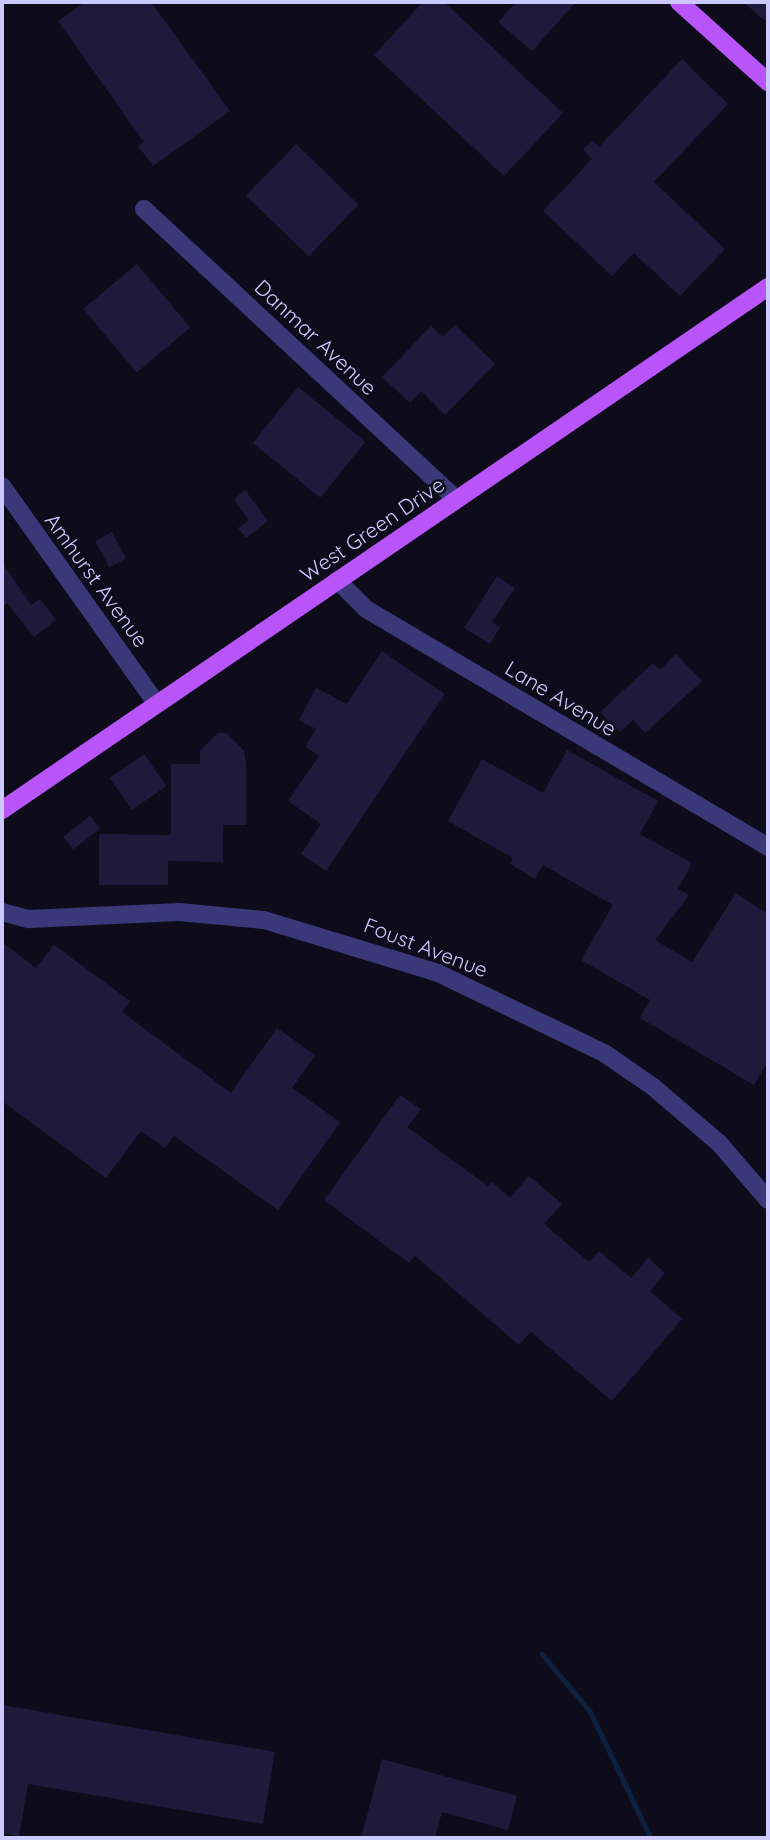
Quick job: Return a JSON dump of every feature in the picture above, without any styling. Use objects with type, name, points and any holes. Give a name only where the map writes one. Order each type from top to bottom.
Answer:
[{"type":"main road","points":[[679,2],[768,82]]},
{"type":"main road","name":"West Green Drive","points":[[2,810],[155,701],[768,287]]},
{"type":"street","name":"Danmar Avenue","points":[[144,209],[456,499]]},
{"type":"street","name":"Amhurst Avenue","points":[[2,486],[155,701]]},
{"type":"street","name":"Lane Avenue","points":[[337,580],[366,609],[768,847]]},
{"type":"street","name":"Foust Avenue","points":[[2,912],[29,919],[179,912],[264,920],[386,953],[604,1053],[685,1110],[768,1199]]},
{"type":"building","points":[[85,2],[151,2],[230,111],[153,166],[138,146],[144,142],[58,21]]},
{"type":"building","points":[[423,2],[444,2],[563,113],[504,176],[374,55]]},
{"type":"building","points":[[516,2],[576,2],[532,51],[498,22]]},
{"type":"building","points":[[743,2],[768,2],[768,23]]},
{"type":"building","points":[[682,59],[728,104],[654,182],[725,249],[680,296],[634,253],[612,276],[543,211],[592,159],[583,150],[592,140],[599,147]]},
{"type":"building","points":[[296,144],[359,204],[309,256],[246,196]]},
{"type":"building","points":[[137,264],[190,328],[137,373],[83,309]]},
{"type":"building","points":[[455,325],[495,364],[445,415],[421,391],[410,403],[382,377],[431,326],[443,337]]},
{"type":"building","points":[[298,387],[366,442],[320,498],[253,443]]},
{"type":"building","points":[[245,490],[268,521],[246,538],[238,528],[249,520],[234,499]]},
{"type":"building","points":[[112,532],[126,558],[109,567],[95,541]]},
{"type":"building","points":[[2,562],[31,605],[40,599],[56,620],[34,637],[7,603],[2,607]]},
{"type":"building","points":[[497,576],[515,588],[492,622],[500,627],[490,644],[464,628]]},
{"type":"building","points":[[382,651],[445,694],[326,871],[301,854],[321,824],[288,801],[319,756],[305,746],[316,729],[299,720],[316,688],[347,704]]},
{"type":"building","points":[[676,654],[702,681],[645,733],[633,720],[620,732],[600,712],[653,663],[660,670]]},
{"type":"building","points":[[218,733],[227,733],[244,751],[246,764],[246,825],[223,825],[223,862],[168,861],[168,885],[99,885],[99,834],[171,835],[171,764],[200,764],[200,750]]},
{"type":"building","points":[[567,750],[658,801],[640,834],[692,863],[678,889],[689,895],[655,940],[692,962],[736,893],[768,914],[768,1061],[754,1085],[640,1018],[650,1000],[581,960],[613,905],[543,865],[535,879],[510,864],[513,858],[448,821],[482,759],[543,793]]},
{"type":"building","points":[[144,754],[166,786],[132,810],[110,778]]},
{"type":"building","points":[[90,816],[100,829],[73,850],[63,837]]},
{"type":"building","points":[[2,942],[36,968],[54,945],[130,1001],[122,1012],[231,1093],[277,1028],[315,1055],[292,1088],[340,1122],[278,1210],[174,1136],[165,1148],[141,1131],[106,1178],[2,1101]]},
{"type":"building","points":[[400,1095],[421,1109],[407,1127],[488,1186],[492,1182],[510,1198],[529,1176],[562,1204],[544,1224],[589,1262],[599,1251],[631,1278],[648,1258],[665,1273],[650,1291],[682,1319],[612,1401],[531,1332],[519,1345],[415,1256],[409,1263],[324,1200]]},
{"type":"building","points":[[2,1705],[275,1752],[263,1824],[28,1784],[19,1836],[2,1833]]},
{"type":"building","points":[[382,1759],[517,1796],[508,1830],[442,1812],[435,1838],[361,1838]]},
{"type":"waterway","points":[[542,1654],[590,1711],[651,1838]]}]
